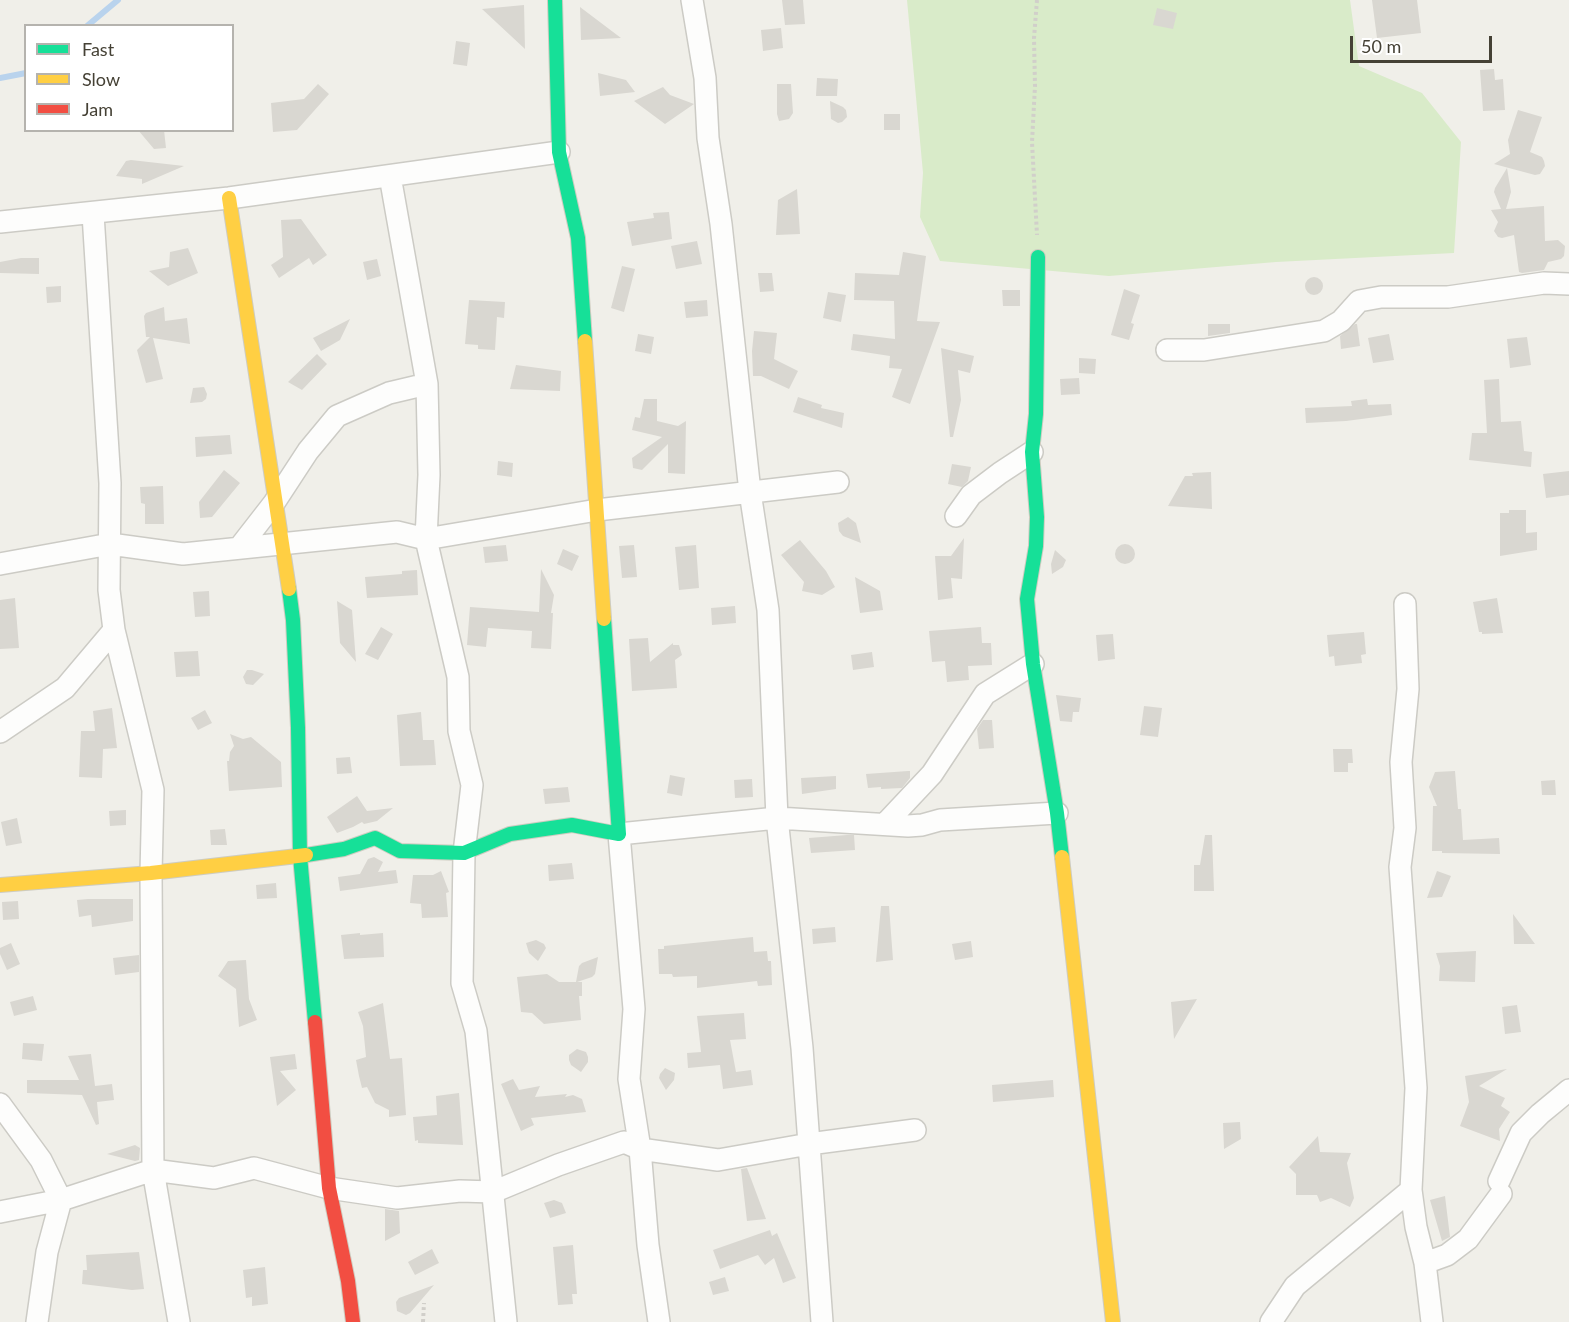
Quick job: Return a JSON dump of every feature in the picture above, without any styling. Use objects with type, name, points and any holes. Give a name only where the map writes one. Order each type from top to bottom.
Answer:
[{"type":"street","points":[[555,0],[559,152],[578,238],[619,834],[634,1009],[629,1079],[640,1149],[648,1245],[659,1322]]},
{"type":"street","points":[[692,0],[705,78],[708,138],[721,224],[750,492],[768,610],[777,818],[802,1048],[822,1322]]},
{"type":"street","points":[[0,222],[229,198],[559,152]]},
{"type":"street","points":[[390,176],[427,384],[429,475],[426,539],[458,677],[459,731],[472,785],[464,854],[462,983],[476,1031],[506,1322]]},
{"type":"street","points":[[229,198],[284,545],[294,644],[300,856],[329,1188],[348,1281],[353,1322]]},
{"type":"street","points":[[93,214],[110,483],[109,590],[114,630],[153,790],[151,873],[153,1170],[179,1322]]},
{"type":"street","points":[[1038,257],[1036,414],[1032,452],[1037,516],[1036,546],[1027,599],[1033,664],[1057,813],[1113,1322]]},
{"type":"street","points":[[1167,350],[1204,350],[1324,331],[1341,321],[1359,301],[1381,297],[1448,297],[1544,283],[1569,284]]},
{"type":"street","points":[[239,548],[277,498],[308,451],[337,416],[389,393],[427,384]]},
{"type":"street","points":[[956,516],[971,495],[1032,452]]},
{"type":"street","points":[[0,564],[110,544],[183,554],[398,532],[426,539],[597,510],[838,482]]},
{"type":"street","points":[[1405,604],[1408,689],[1401,762],[1406,828],[1400,867],[1416,1088],[1411,1190],[1416,1227],[1425,1263],[1432,1322]]},
{"type":"street","points":[[0,732],[65,688],[114,630]]},
{"type":"street","points":[[885,824],[932,774],[985,694],[1033,664]]},
{"type":"street","points":[[0,885],[151,873],[300,856],[344,849],[375,838],[399,851],[464,854],[510,834],[572,825],[619,834],[777,818],[922,825],[940,820],[1057,813]]},
{"type":"street","points":[[1425,1263],[1447,1255],[1468,1239],[1500,1187],[1521,1133],[1569,1090]]},
{"type":"street","points":[[0,1104],[41,1160],[61,1200],[48,1252],[37,1322]]},
{"type":"street","points":[[0,1212],[61,1200],[153,1170],[214,1178],[254,1168],[329,1188],[397,1198],[460,1191],[493,1192],[558,1165],[624,1142],[640,1149],[718,1160],[809,1144],[915,1130]]},
{"type":"street","points":[[1270,1322],[1294,1286],[1411,1190]]},
{"type":"path","points":[[1037,0],[1032,142],[1038,257]]},
{"type":"path","points":[[423,1322],[424,1303]]},
{"type":"green space","points":[[907,0],[1350,0],[1359,66],[1422,93],[1461,142],[1454,253],[1276,262],[1109,276],[940,261],[920,217],[923,173]]},
{"type":"building","points":[[782,0],[803,0],[805,24],[785,25]]},
{"type":"building","points":[[1372,0],[1417,0],[1421,33],[1377,38]]},
{"type":"building","points":[[524,5],[525,49],[482,9]]},
{"type":"building","points":[[580,7],[621,38],[581,40]]},
{"type":"building","points":[[1157,8],[1177,13],[1173,29],[1153,25]]},
{"type":"building","points":[[781,28],[783,48],[763,51],[761,30]]},
{"type":"building","points":[[456,41],[470,43],[467,66],[453,64]]},
{"type":"building","points":[[1494,69],[1495,80],[1503,79],[1505,110],[1483,111],[1480,70]]},
{"type":"building","points":[[598,73],[626,80],[635,92],[600,96]]},
{"type":"building","points":[[817,78],[838,79],[837,96],[816,96]]},
{"type":"building","points":[[318,84],[329,94],[297,130],[273,132],[271,103],[304,99]]},
{"type":"building","points":[[777,84],[791,84],[793,113],[789,119],[779,121],[777,114]]},
{"type":"building","points":[[663,87],[670,95],[694,104],[665,124],[634,101]]},
{"type":"building","points":[[830,101],[846,110],[847,117],[842,122],[838,123],[831,119]]},
{"type":"building","points":[[1518,110],[1542,117],[1530,152],[1542,157],[1544,161],[1545,166],[1540,174],[1535,175],[1494,164],[1510,154],[1508,140]]},
{"type":"building","points":[[884,114],[900,114],[900,130],[884,130]]},
{"type":"building","points":[[140,132],[164,132],[166,148],[154,149]]},
{"type":"building","points":[[126,161],[184,166],[142,184],[142,179],[116,176]]},
{"type":"building","points":[[1507,168],[1511,192],[1506,209],[1544,206],[1545,241],[1558,240],[1565,246],[1564,256],[1548,262],[1544,270],[1519,272],[1514,235],[1502,238],[1498,237],[1494,231],[1498,222],[1491,210],[1501,209],[1494,192]]},
{"type":"building","points":[[797,189],[800,234],[776,235],[778,200]]},
{"type":"building","points":[[669,212],[672,239],[632,246],[627,222],[654,218],[653,213]]},
{"type":"building","points":[[301,219],[327,255],[313,265],[309,258],[279,278],[271,265],[283,257],[281,220]]},
{"type":"building","points":[[697,241],[702,264],[676,269],[671,246]]},
{"type":"building","points":[[188,248],[198,273],[168,286],[149,271],[169,267],[170,252]]},
{"type":"building","points":[[903,252],[926,256],[917,321],[940,322],[910,404],[892,397],[902,369],[889,368],[890,356],[851,350],[853,334],[895,339],[894,301],[854,300],[855,273],[899,275]]},
{"type":"building","points":[[21,258],[39,258],[39,274],[0,273],[0,262]]},
{"type":"building","points":[[377,259],[381,276],[367,280],[363,262]]},
{"type":"building","points":[[622,266],[635,269],[624,312],[611,308]]},
{"type":"building","points":[[758,273],[772,273],[774,291],[760,292]]},
{"type":"building","points":[[1314,277],[1320,280],[1323,286],[1320,292],[1314,295],[1308,292],[1305,286],[1308,280]]},
{"type":"building","points":[[61,286],[61,302],[47,303],[46,287]]},
{"type":"building","points":[[1124,289],[1140,295],[1131,323],[1134,324],[1129,340],[1111,335]]},
{"type":"building","points":[[1002,290],[1020,290],[1020,306],[1003,306]]},
{"type":"building","points":[[828,292],[846,295],[841,322],[823,318]]},
{"type":"building","points":[[469,300],[505,302],[504,318],[497,317],[495,350],[478,349],[478,345],[465,344]]},
{"type":"building","points":[[707,300],[708,316],[686,318],[684,302]]},
{"type":"building","points":[[164,307],[165,321],[187,318],[190,344],[153,338],[163,379],[146,383],[137,350],[150,337],[146,337],[144,316],[146,313]]},
{"type":"building","points":[[350,319],[340,340],[321,351],[313,338]]},
{"type":"building","points":[[1208,324],[1230,324],[1230,333],[1208,336]]},
{"type":"building","points":[[1357,324],[1360,346],[1341,349],[1340,336]]},
{"type":"building","points":[[754,331],[777,333],[774,359],[798,371],[789,389],[761,376],[753,376]]},
{"type":"building","points":[[638,334],[654,337],[651,354],[635,351]]},
{"type":"building","points":[[1389,334],[1394,360],[1373,363],[1368,338]]},
{"type":"building","points":[[1527,337],[1531,365],[1510,368],[1507,339]]},
{"type":"building","points":[[941,348],[974,356],[970,373],[958,370],[961,400],[953,437],[950,437]]},
{"type":"building","points":[[317,354],[327,364],[302,390],[288,382]]},
{"type":"building","points":[[1079,358],[1096,359],[1095,374],[1079,373]]},
{"type":"building","points":[[516,365],[561,371],[560,391],[510,389]]},
{"type":"building","points":[[1079,378],[1080,394],[1061,395],[1060,379]]},
{"type":"building","points":[[1499,379],[1501,422],[1521,421],[1524,451],[1532,452],[1531,467],[1469,460],[1472,433],[1487,433],[1484,380]]},
{"type":"building","points":[[204,387],[207,394],[206,399],[202,402],[190,403],[193,388]]},
{"type":"building","points":[[798,397],[822,405],[821,408],[844,413],[842,428],[793,412]]},
{"type":"building","points":[[644,399],[657,399],[657,421],[678,426],[686,421],[685,474],[668,473],[668,444],[642,470],[633,468],[632,458],[662,437],[632,430],[635,417],[640,418]]},
{"type":"building","points":[[1367,399],[1368,405],[1391,404],[1392,415],[1306,423],[1305,408],[1352,406],[1351,401]]},
{"type":"building","points":[[230,435],[232,454],[196,457],[195,437]]},
{"type":"building","points":[[498,461],[513,463],[512,477],[497,475]]},
{"type":"building","points":[[952,464],[971,467],[968,481],[962,487],[948,484]]},
{"type":"building","points":[[224,470],[240,483],[212,517],[200,518],[199,502]]},
{"type":"building","points":[[1569,471],[1569,495],[1546,498],[1543,474]]},
{"type":"building","points":[[1211,472],[1212,509],[1168,506],[1185,476],[1193,476],[1192,473]]},
{"type":"building","points":[[163,486],[164,524],[145,524],[145,504],[141,503],[140,487]]},
{"type":"building","points":[[1509,510],[1526,510],[1526,533],[1537,532],[1537,550],[1500,556],[1500,513],[1509,513]]},
{"type":"building","points":[[848,517],[856,523],[861,543],[843,536],[839,531],[838,523]]},
{"type":"building","points":[[964,538],[962,579],[951,578],[953,598],[938,600],[935,556],[951,556]]},
{"type":"building","points":[[800,540],[826,571],[835,587],[822,595],[802,591],[804,582],[781,555]]},
{"type":"building","points":[[1125,544],[1132,547],[1135,554],[1132,561],[1125,564],[1118,561],[1115,554],[1118,547]]},
{"type":"building","points":[[506,545],[508,561],[485,563],[483,547]]},
{"type":"building","points":[[634,545],[637,577],[622,578],[619,546]]},
{"type":"building","points":[[696,545],[699,588],[679,590],[675,547]]},
{"type":"building","points":[[563,549],[579,556],[572,571],[557,564]]},
{"type":"building","points":[[1055,550],[1066,560],[1063,567],[1052,574],[1051,564]]},
{"type":"building","points":[[541,569],[554,595],[551,613],[553,613],[551,649],[531,648],[532,631],[488,628],[486,647],[467,645],[470,607],[539,612]]},
{"type":"building","points":[[417,570],[418,595],[367,598],[365,577],[402,574],[402,571]]},
{"type":"building","points":[[855,577],[880,591],[883,610],[860,613]]},
{"type":"building","points":[[209,591],[210,616],[195,617],[193,592]]},
{"type":"building","points":[[15,598],[19,648],[0,649],[0,600]]},
{"type":"building","points":[[1497,598],[1503,633],[1482,634],[1479,632],[1473,602]]},
{"type":"building","points":[[337,601],[352,610],[356,662],[340,643]]},
{"type":"building","points":[[735,606],[736,623],[712,625],[711,608]]},
{"type":"building","points":[[381,627],[393,634],[378,660],[365,654]]},
{"type":"building","points":[[981,627],[982,643],[991,643],[992,665],[968,666],[969,680],[947,682],[945,661],[932,662],[929,631]]},
{"type":"building","points":[[1364,632],[1366,654],[1361,655],[1362,663],[1335,666],[1334,656],[1329,657],[1327,635]]},
{"type":"building","points":[[1113,634],[1115,659],[1098,661],[1096,635]]},
{"type":"building","points":[[648,638],[650,662],[673,643],[673,645],[679,645],[682,655],[675,660],[677,688],[632,691],[629,639]]},
{"type":"building","points":[[198,651],[200,676],[176,677],[174,652]]},
{"type":"building","points":[[872,652],[874,667],[853,670],[851,655]]},
{"type":"building","points":[[247,670],[264,674],[253,685],[246,684],[243,677]]},
{"type":"building","points":[[1056,695],[1081,698],[1079,712],[1073,712],[1072,722],[1060,721]]},
{"type":"building","points":[[1144,706],[1162,708],[1158,737],[1140,735]]},
{"type":"building","points":[[112,708],[117,748],[103,749],[102,778],[79,777],[81,731],[95,731],[93,711]]},
{"type":"building","points":[[205,710],[212,723],[198,730],[191,718]]},
{"type":"building","points":[[421,712],[423,740],[434,740],[436,765],[400,766],[397,715]]},
{"type":"building","points":[[983,720],[992,720],[994,748],[979,749],[977,729]]},
{"type":"building","points":[[230,734],[243,739],[251,737],[281,762],[282,787],[229,791],[227,761],[229,761],[230,752],[234,746]]},
{"type":"building","points":[[1333,749],[1352,749],[1353,763],[1348,763],[1348,772],[1334,772]]},
{"type":"building","points":[[350,757],[352,773],[337,774],[336,758]]},
{"type":"building","points":[[910,771],[910,778],[902,788],[868,788],[866,774]]},
{"type":"building","points":[[1455,771],[1463,840],[1499,838],[1500,854],[1432,851],[1433,806],[1437,806],[1429,787],[1435,772]]},
{"type":"building","points":[[670,775],[685,778],[682,796],[667,793]]},
{"type":"building","points":[[836,776],[836,789],[802,794],[801,778]]},
{"type":"building","points":[[752,779],[753,797],[735,798],[734,780]]},
{"type":"building","points":[[1555,780],[1556,795],[1542,795],[1541,781]]},
{"type":"building","points":[[568,787],[570,802],[545,804],[543,789]]},
{"type":"building","points":[[357,796],[367,811],[393,808],[377,821],[364,824],[362,822],[337,833],[327,817]]},
{"type":"building","points":[[126,810],[126,825],[110,826],[109,811]]},
{"type":"building","points":[[17,818],[22,843],[6,846],[1,822]]},
{"type":"building","points":[[225,829],[227,845],[211,845],[210,830]]},
{"type":"building","points":[[854,835],[855,850],[811,853],[809,838]]},
{"type":"building","points":[[1205,835],[1212,835],[1214,891],[1194,891],[1194,865],[1200,865]]},
{"type":"building","points":[[374,857],[383,862],[378,872],[396,870],[398,883],[340,891],[338,877],[360,874],[368,859]]},
{"type":"building","points":[[572,863],[574,879],[549,881],[548,865]]},
{"type":"building","points":[[441,871],[449,892],[446,893],[448,917],[422,918],[421,904],[410,903],[413,875],[433,875]]},
{"type":"building","points":[[1437,871],[1451,876],[1442,897],[1427,898]]},
{"type":"building","points":[[276,883],[277,898],[257,899],[256,885]]},
{"type":"building","points":[[133,899],[133,921],[92,927],[91,915],[79,917],[77,900]]},
{"type":"building","points":[[18,901],[19,919],[3,920],[2,902]]},
{"type":"building","points":[[881,906],[889,906],[893,960],[876,962]]},
{"type":"building","points":[[1513,914],[1535,944],[1514,944]]},
{"type":"building","points":[[835,927],[836,942],[813,944],[812,929]]},
{"type":"building","points":[[360,933],[360,935],[383,933],[384,957],[344,959],[341,935]]},
{"type":"building","points":[[753,937],[754,952],[767,951],[768,961],[771,961],[772,985],[758,986],[757,981],[697,988],[697,976],[673,977],[672,974],[659,974],[658,949],[664,949],[664,946]]},
{"type":"building","points":[[536,940],[544,944],[546,948],[538,961],[529,953],[526,943]]},
{"type":"building","points":[[971,941],[973,957],[955,960],[952,944]]},
{"type":"building","points":[[11,943],[20,964],[7,970],[0,954],[0,948]]},
{"type":"building","points":[[1476,951],[1475,982],[1439,981],[1440,966],[1436,953]]},
{"type":"building","points":[[139,955],[139,972],[115,975],[113,958]]},
{"type":"building","points":[[598,957],[595,974],[577,982],[582,982],[582,996],[579,996],[581,1020],[544,1024],[532,1013],[521,1012],[517,977],[547,974],[559,982],[576,982],[579,966]]},
{"type":"building","points":[[246,960],[249,999],[257,1020],[239,1027],[236,989],[218,976],[228,961]]},
{"type":"building","points":[[33,996],[37,1010],[14,1016],[10,1002]]},
{"type":"building","points":[[1197,999],[1174,1039],[1171,1002]]},
{"type":"building","points":[[383,1003],[390,1059],[402,1058],[406,1115],[389,1117],[389,1110],[375,1103],[367,1087],[362,1088],[359,1076],[356,1060],[366,1057],[363,1026],[358,1012]]},
{"type":"building","points":[[1517,1005],[1521,1032],[1505,1034],[1502,1007]]},
{"type":"building","points":[[744,1013],[746,1039],[730,1040],[736,1072],[751,1070],[753,1085],[723,1089],[720,1065],[688,1068],[687,1053],[701,1052],[697,1016]]},
{"type":"building","points":[[23,1043],[44,1044],[42,1061],[22,1059]]},
{"type":"building","points":[[577,1049],[586,1052],[588,1057],[588,1062],[581,1072],[571,1065],[569,1060],[569,1055]]},
{"type":"building","points":[[91,1054],[95,1086],[112,1084],[114,1100],[97,1102],[99,1124],[96,1125],[82,1095],[27,1093],[27,1080],[79,1080],[68,1056]]},
{"type":"building","points":[[295,1054],[297,1069],[280,1071],[296,1090],[277,1106],[270,1057]]},
{"type":"building","points":[[665,1068],[675,1073],[674,1080],[666,1090],[659,1078]]},
{"type":"building","points":[[1507,1069],[1479,1086],[1505,1098],[1501,1106],[1510,1112],[1499,1129],[1500,1141],[1460,1126],[1469,1102],[1465,1076]]},
{"type":"building","points":[[513,1079],[519,1090],[540,1086],[535,1097],[567,1094],[565,1097],[573,1095],[582,1099],[586,1112],[531,1118],[534,1125],[521,1131],[501,1084]]},
{"type":"building","points":[[1053,1080],[1054,1097],[993,1102],[992,1085]]},
{"type":"building","points":[[459,1093],[463,1145],[415,1141],[413,1117],[437,1115],[436,1096]]},
{"type":"building","points":[[1240,1122],[1241,1139],[1224,1149],[1223,1123]]},
{"type":"building","points":[[1318,1136],[1320,1152],[1351,1153],[1347,1163],[1354,1198],[1350,1207],[1331,1198],[1320,1202],[1317,1195],[1296,1195],[1296,1174],[1289,1167]]},
{"type":"building","points":[[135,1145],[140,1148],[139,1160],[107,1154]]},
{"type":"building","points":[[747,1168],[766,1219],[747,1221],[741,1169]]},
{"type":"building","points":[[1445,1196],[1450,1237],[1442,1241],[1430,1200]]},
{"type":"building","points":[[554,1200],[562,1203],[566,1213],[550,1218],[544,1203]]},
{"type":"building","points":[[385,1209],[399,1211],[400,1233],[385,1241]]},
{"type":"building","points":[[770,1230],[772,1236],[777,1233],[796,1278],[783,1283],[774,1258],[765,1265],[758,1255],[720,1269],[713,1250]]},
{"type":"building","points":[[573,1245],[577,1294],[572,1294],[573,1304],[558,1305],[553,1247]]},
{"type":"building","points":[[432,1249],[439,1263],[415,1275],[408,1262]]},
{"type":"building","points":[[139,1252],[144,1289],[132,1290],[82,1284],[83,1270],[87,1270],[86,1255]]},
{"type":"building","points":[[265,1267],[268,1304],[252,1306],[252,1297],[246,1298],[243,1270]]},
{"type":"building","points":[[725,1277],[729,1291],[713,1295],[709,1282]]},
{"type":"building","points":[[434,1285],[410,1313],[406,1315],[397,1311],[396,1302],[399,1298]]},
{"type":"waterway","points":[[89,24],[118,0]]},
{"type":"waterway","points":[[0,78],[24,73]]},
{"type":"traffic: fast","points":[[555,0],[559,152],[578,238],[585,341]]},
{"type":"traffic: fast","points":[[1038,257],[1036,414],[1032,452],[1037,517],[1036,546],[1027,599],[1033,664],[1062,857]]},
{"type":"traffic: fast","points":[[289,589],[293,620],[298,728],[300,856],[315,1022]]},
{"type":"traffic: fast","points":[[306,855],[344,849],[375,838],[400,851],[464,853],[510,834],[572,825],[619,834],[604,619]]},
{"type":"traffic: slow","points":[[229,198],[289,589]]},
{"type":"traffic: slow","points":[[585,341],[604,619]]},
{"type":"traffic: slow","points":[[0,885],[151,873],[306,855]]},
{"type":"traffic: slow","points":[[1062,857],[1113,1322]]},
{"type":"traffic: jam","points":[[315,1022],[329,1188],[348,1281],[353,1322]]}]
